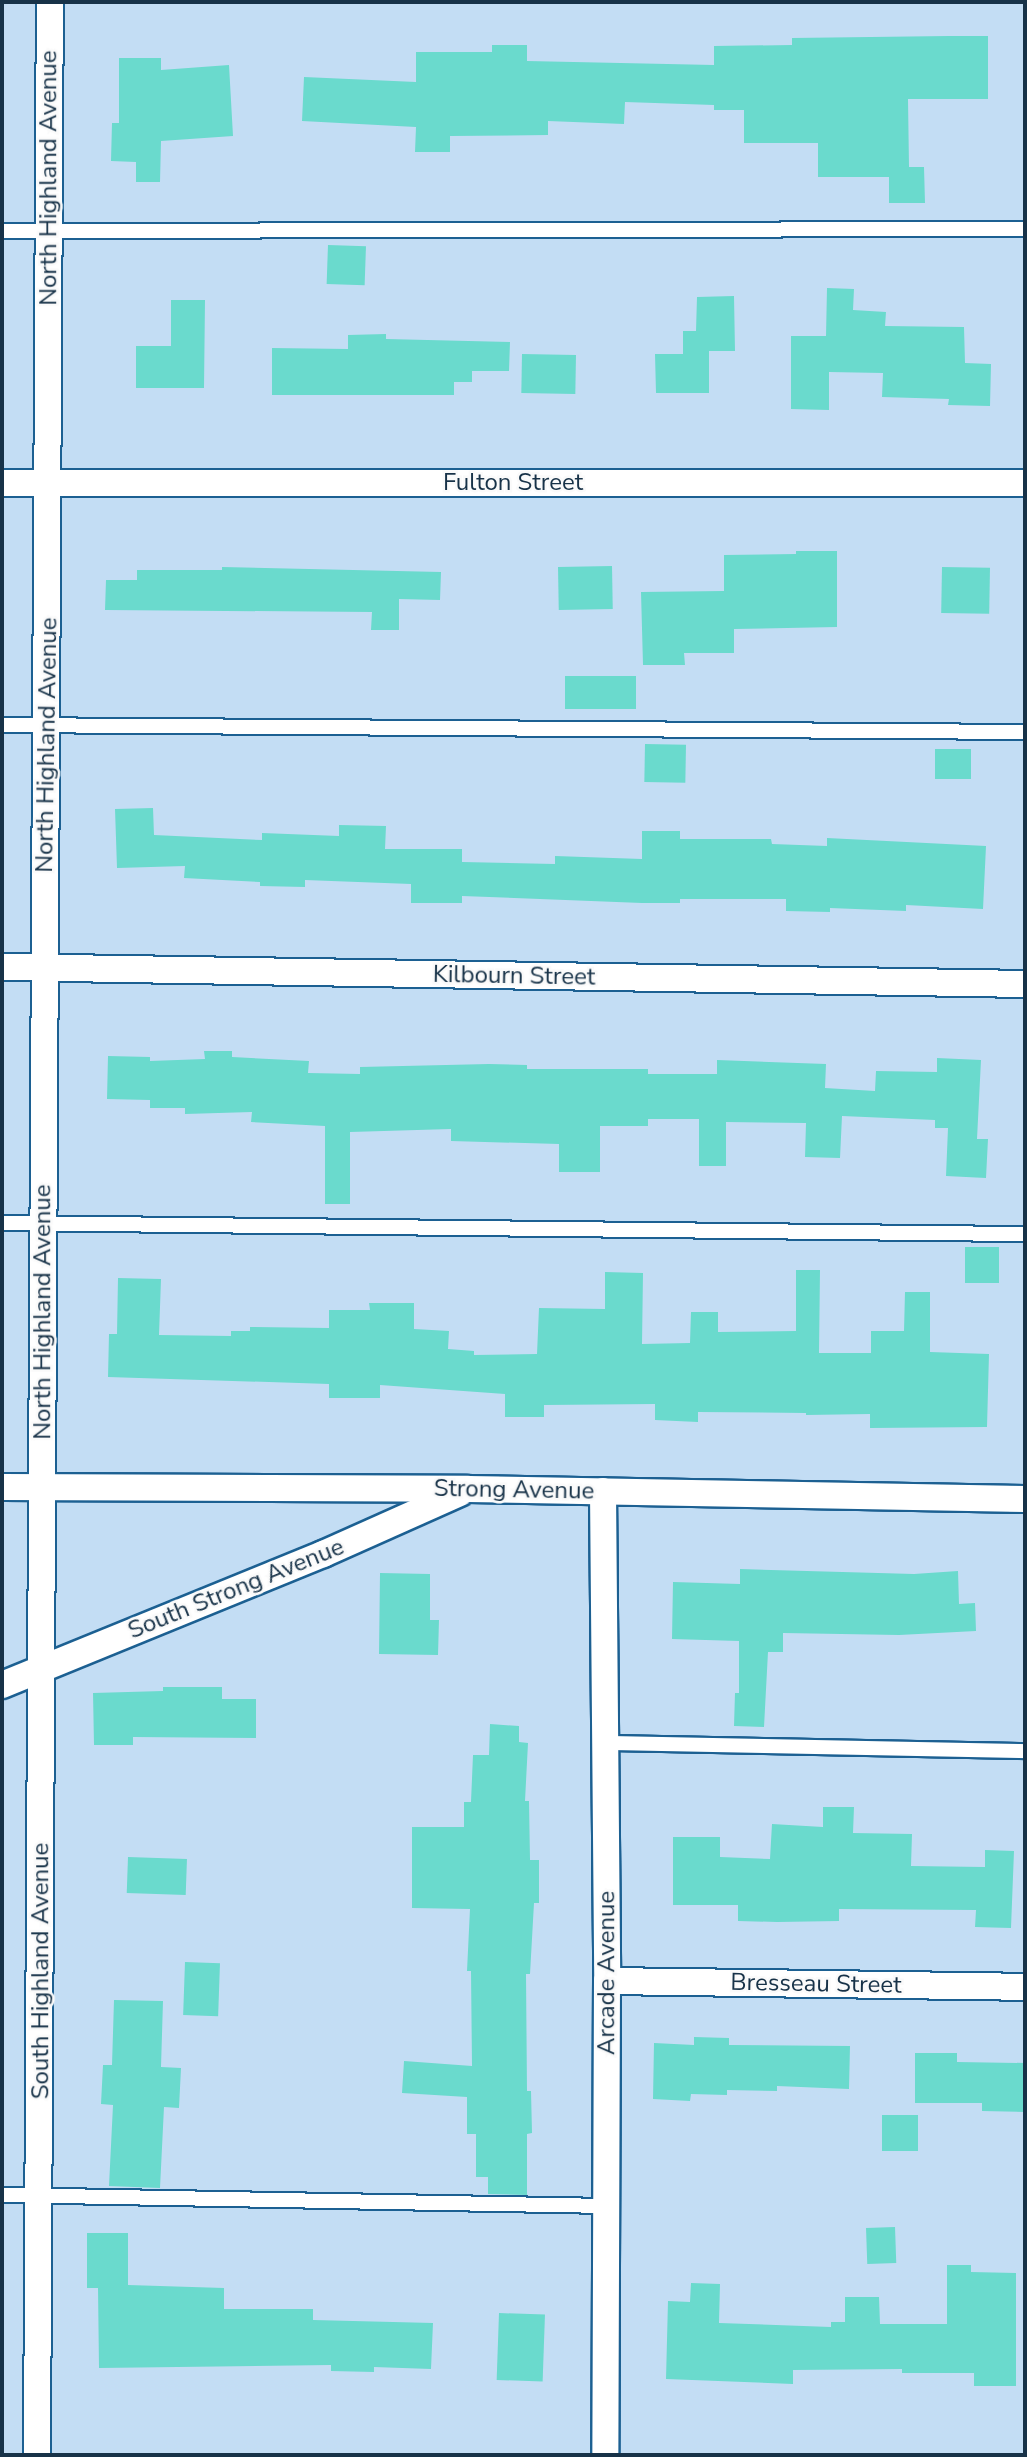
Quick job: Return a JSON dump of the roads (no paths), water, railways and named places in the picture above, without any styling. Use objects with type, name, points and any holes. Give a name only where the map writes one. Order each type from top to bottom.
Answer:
[{"type":"street","name":"North Highland Avenue","points":[[43,1487],[50,2]]},
{"type":"street","name":"Fulton Street","points":[[2,483],[1025,483]]},
{"type":"street","name":"Kilbourn Street","points":[[2,967],[1025,985]]},
{"type":"street","name":"Strong Avenue","points":[[2,1487],[468,1489],[1025,1499]]},
{"type":"street","name":"South Highland Avenue","points":[[37,2455],[43,1487]]},
{"type":"street","name":"South Strong Avenue","points":[[2,1685],[323,1554],[468,1489]]},
{"type":"street","name":"Arcade Avenue","points":[[603,1491],[607,1980],[605,2455]]},
{"type":"street","name":"Bresseau Street","points":[[607,1980],[1025,1987]]},
{"type":"lane","points":[[2,231],[1025,229]]},
{"type":"lane","points":[[2,725],[1025,732]]},
{"type":"lane","points":[[2,1223],[1025,1234]]},
{"type":"lane","points":[[605,1743],[1025,1751]]},
{"type":"lane","points":[[2,2195],[606,2206]]}]
